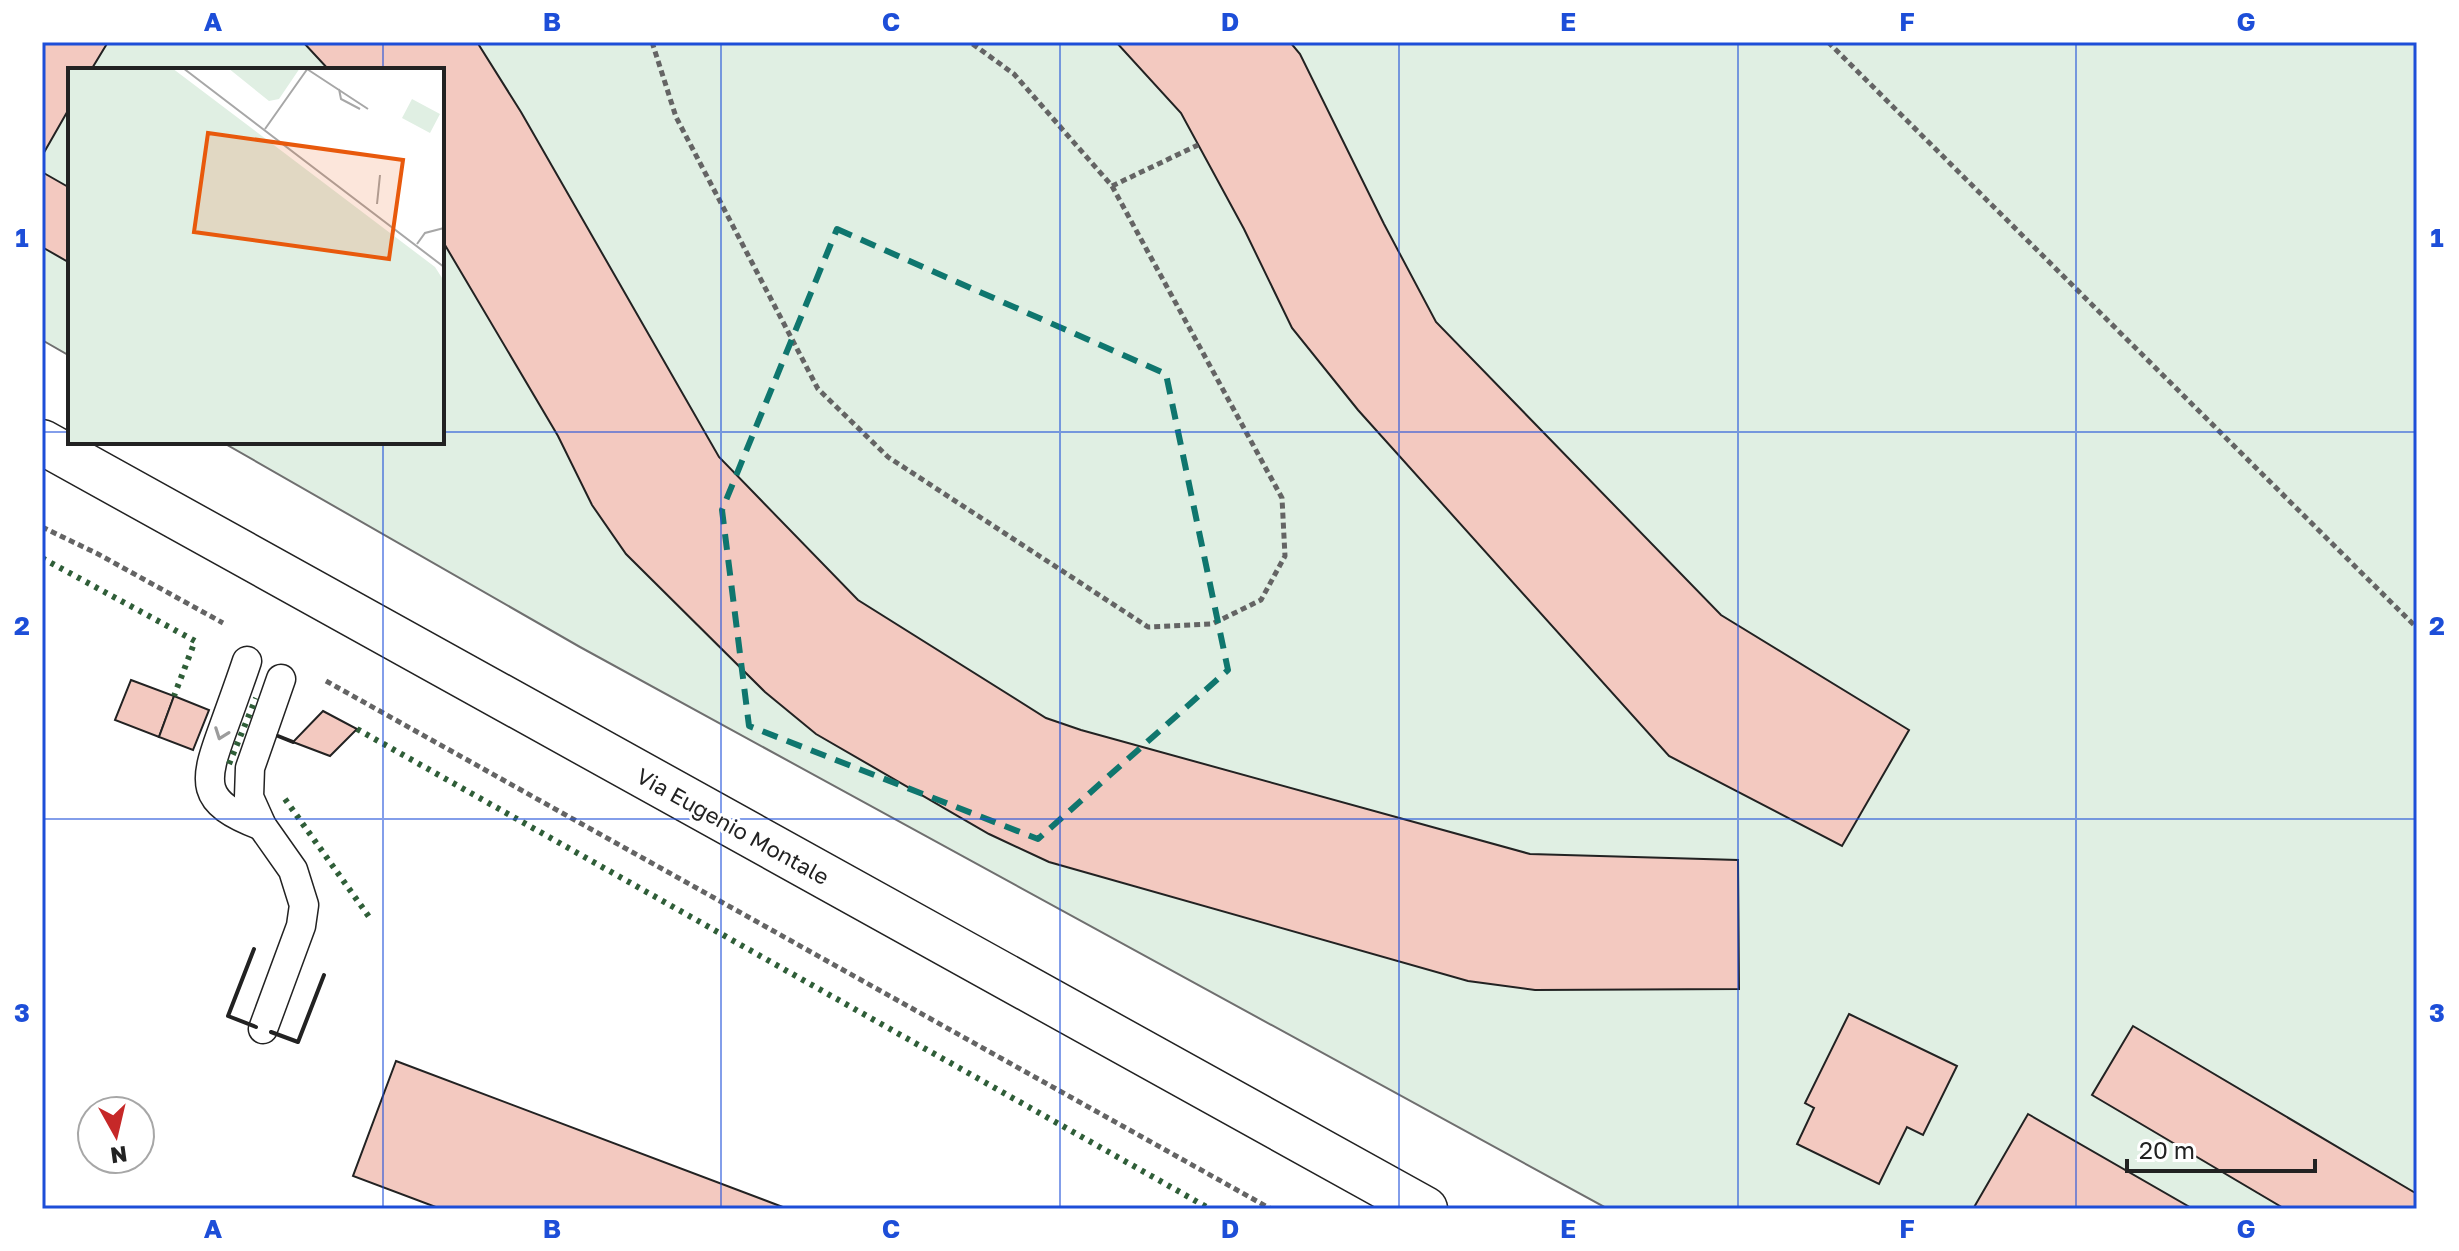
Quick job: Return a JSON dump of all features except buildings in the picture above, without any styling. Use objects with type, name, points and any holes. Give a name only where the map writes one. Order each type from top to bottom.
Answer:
[{"type":"street","name":"Via Eugenio Montale","points":[[42,442],[1425,1209]]},
{"type":"lane","points":[[247,661],[209,771],[214,795],[224,806],[236,816],[262,826]]},
{"type":"lane","points":[[263,1029],[301,926],[304,905],[293,870],[262,826],[249,797],[248,782],[254,755],[281,679]]},
{"type":"path","points":[[652,42],[676,117],[818,389],[888,457],[1148,627],[1212,624],[1261,600],[1285,556],[1282,498],[1112,186],[1014,74],[970,42]]},
{"type":"path","points":[[1828,42],[2417,628]]},
{"type":"path","points":[[1112,186],[1198,145]]},
{"type":"path","points":[[42,527],[206,613]]},
{"type":"path","points":[[322,679],[1271,1209]]},
{"type":"highlighted area","points":[[837,229],[1166,374],[1228,670],[1038,839],[749,726],[722,510]]},
{"type":"green space","points":[[42,42],[2417,42],[2417,1209],[1608,1209],[580,647],[225,444],[444,444],[444,68],[68,68],[68,355],[42,340]]},
{"type":"hedge","points":[[42,558],[195,641],[174,696]]},
{"type":"hedge","points":[[229,764],[256,698]]},
{"type":"hedge","points":[[357,729],[1210,1209]]},
{"type":"hedge","points":[[285,799],[372,921]]},
{"type":"wall","points":[[278,736],[293,742]]},
{"type":"wall","points":[[254,949],[228,1016],[256,1027]]},
{"type":"wall","points":[[271,1032],[298,1042],[324,975]]}]
